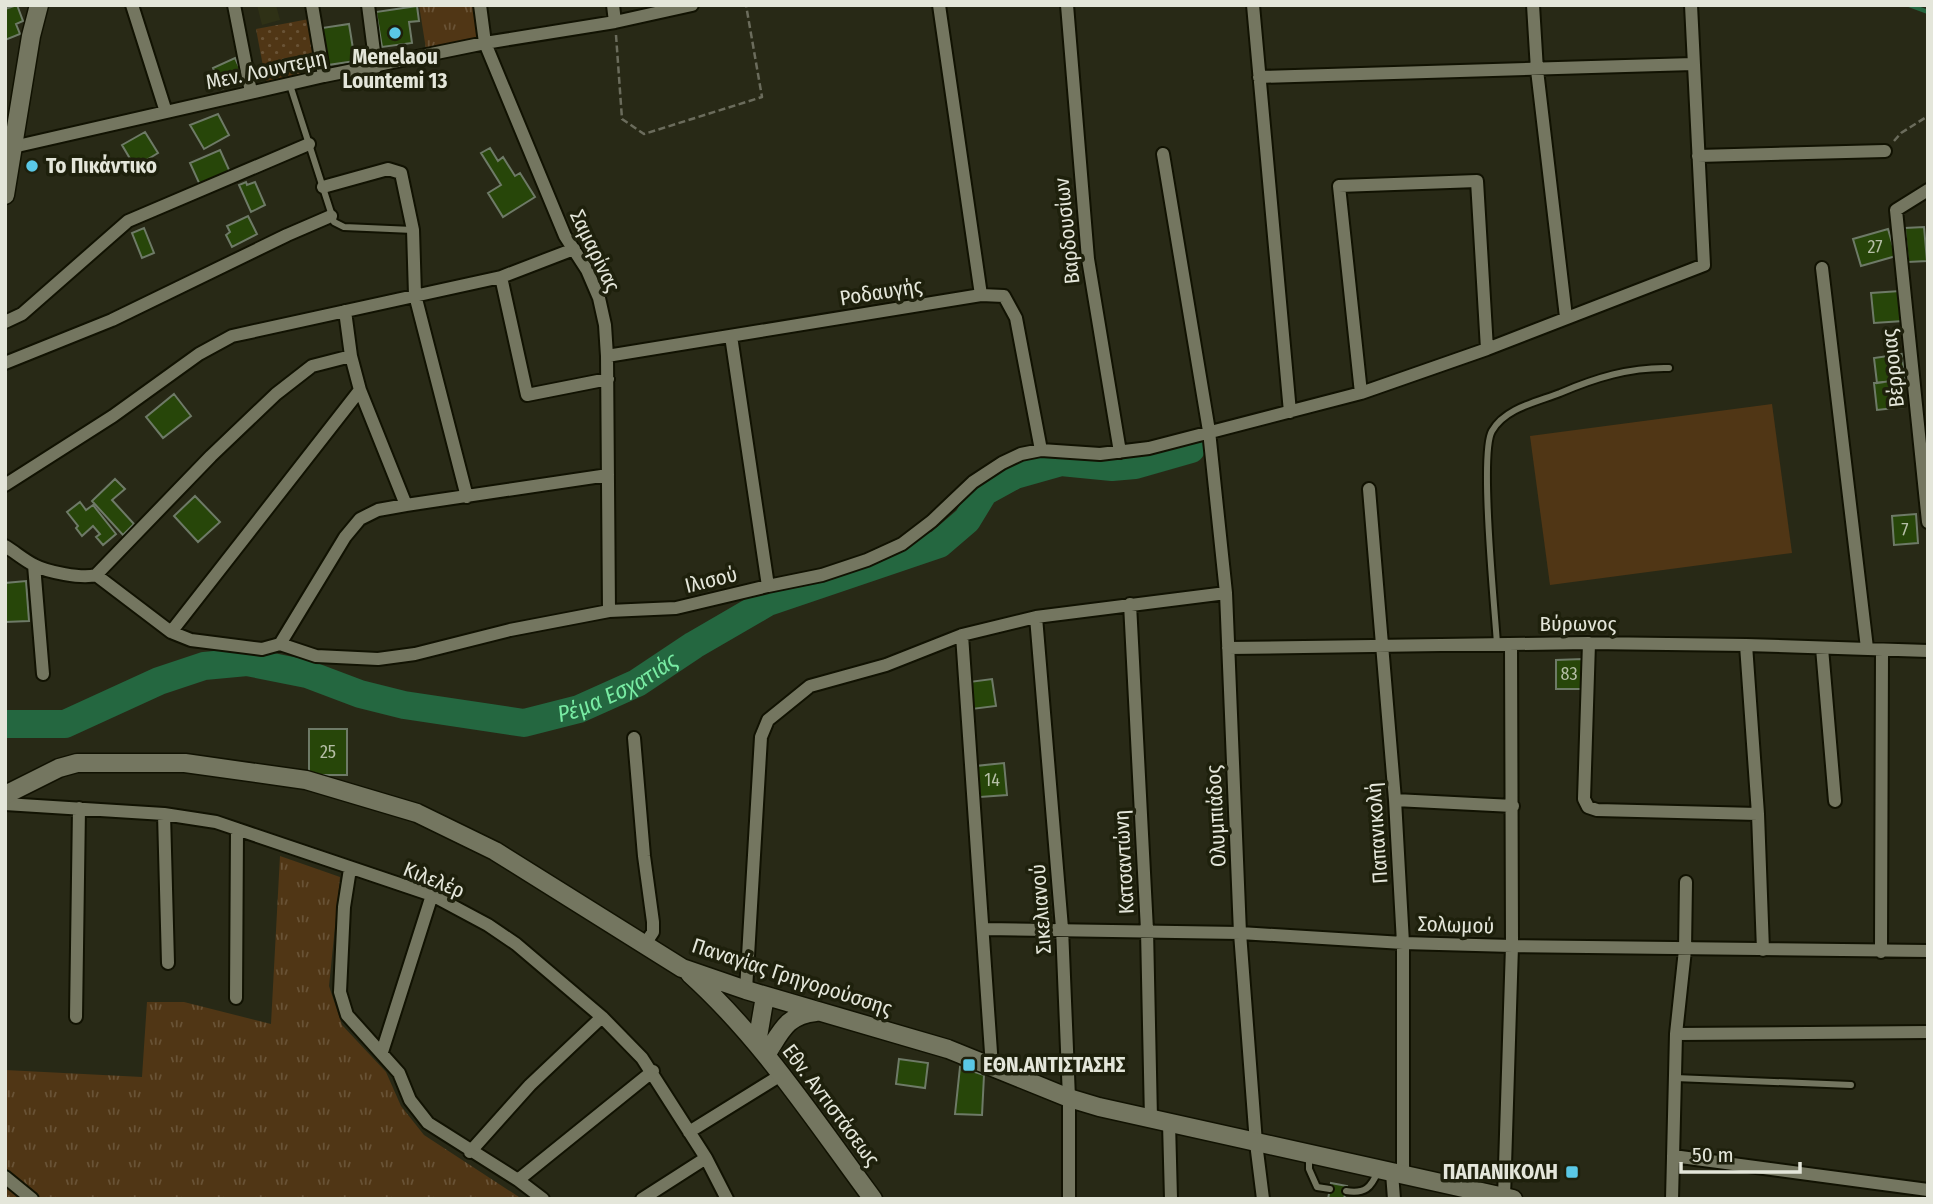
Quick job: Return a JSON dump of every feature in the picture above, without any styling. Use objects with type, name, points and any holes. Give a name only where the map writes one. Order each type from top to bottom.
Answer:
[{"type":"street","points":[[5,195],[30,36],[39,5]]},
{"type":"street","points":[[132,5],[166,112]]},
{"type":"street","points":[[234,5],[251,92]]},
{"type":"street","points":[[312,5],[324,76]]},
{"type":"street","points":[[368,5],[376,67]]},
{"type":"street","name":"Σαμαρίνας","points":[[480,5],[485,43],[565,236],[587,270],[599,298],[605,325],[610,611]]},
{"type":"street","points":[[613,5],[614,22]]},
{"type":"street","name":"Μεν. Λουντεμη","points":[[13,147],[324,76],[692,5]]},
{"type":"street","points":[[939,5],[981,295],[1004,296],[1016,318],[1041,450]]},
{"type":"street","name":"Βαρδουσίων","points":[[1067,5],[1088,259],[1120,452]]},
{"type":"street","points":[[1253,5],[1290,412]]},
{"type":"street","points":[[1533,5],[1537,69],[1566,317]]},
{"type":"street","points":[[1691,5],[1698,156],[1885,151]]},
{"type":"street","points":[[1259,77],[1693,64]]},
{"type":"street","points":[[5,322],[23,314],[128,221],[309,144]]},
{"type":"street","name":"Ολυμπιάδος","points":[[1163,153],[1209,431],[1226,593],[1240,933],[1256,1143],[1264,1199]]},
{"type":"street","name":"Ιλισού","points":[[280,644],[316,656],[378,659],[415,654],[510,629],[610,611],[676,608],[822,575],[867,560],[902,544],[932,522],[973,482],[1021,454],[1041,450],[1100,454],[1149,448],[1361,393],[1487,349],[1704,265],[1698,156]]},
{"type":"street","points":[[323,187],[388,169],[401,173],[413,230],[415,295],[467,497]]},
{"type":"street","points":[[1361,393],[1339,186],[1477,181],[1487,349]]},
{"type":"street","name":"Βέρροιας","points":[[1928,190],[1896,210],[1928,522]]},
{"type":"street","points":[[5,363],[112,320],[331,216]]},
{"type":"street","points":[[5,485],[102,423],[211,346],[243,332],[501,277],[574,249]]},
{"type":"street","points":[[1822,268],[1867,648]]},
{"type":"street","points":[[501,277],[527,395],[608,379]]},
{"type":"street","name":"Ροδαυγής","points":[[607,356],[981,295]]},
{"type":"street","points":[[345,311],[351,356],[360,390],[406,505]]},
{"type":"street","points":[[731,337],[768,586]]},
{"type":"street","points":[[5,546],[34,565],[55,572],[90,577],[96,575],[211,456],[276,394],[312,366],[351,356]]},
{"type":"street","points":[[171,632],[360,390]]},
{"type":"street","points":[[96,575],[171,632],[191,640],[262,649],[280,644],[345,537],[360,519],[378,510],[406,505],[608,475]]},
{"type":"street","name":"Παπανικολή","points":[[1369,489],[1395,800],[1403,943],[1391,1173],[1394,1199]]},
{"type":"street","points":[[34,565],[43,674]]},
{"type":"street","points":[[746,990],[763,727],[779,710],[810,686],[886,665],[961,635],[1036,617],[1226,593]]},
{"type":"street","name":"Κατσαντώνη","points":[[1130,604],[1160,1121],[1171,1199]]},
{"type":"street","name":"Σικελιανού","points":[[1036,617],[1062,929],[1069,1098],[1069,1199]]},
{"type":"street","points":[[961,635],[992,1067]]},
{"type":"street","points":[[1589,643],[1584,799],[1588,807],[1597,810],[1758,814]]},
{"type":"street","name":"Βύρωνος","points":[[1228,648],[1589,643],[1928,651]]},
{"type":"street","points":[[1508,1198],[1513,806],[1511,644]]},
{"type":"street","points":[[1746,645],[1758,814],[1763,950]]},
{"type":"street","points":[[1822,648],[1835,801]]},
{"type":"street","points":[[1881,952],[1882,650]]},
{"type":"street","points":[[634,738],[644,856],[653,922],[653,932],[645,944]]},
{"type":"street","name":"Παναγίας Γρηγορούσσης","points":[[5,795],[59,768],[77,764],[185,763],[306,780],[417,813],[484,845],[682,968],[765,996],[948,1049],[1069,1098],[1476,1195],[1508,1198]]},
{"type":"street","points":[[1395,800],[1513,806]]},
{"type":"street","name":"Κιλελέρ","points":[[5,804],[164,814],[216,822],[432,895],[488,925],[516,944],[602,1017],[653,1071],[706,1158],[727,1199]]},
{"type":"street","points":[[76,1017],[79,808]]},
{"type":"street","points":[[164,814],[168,963]]},
{"type":"street","points":[[236,998],[237,829]]},
{"type":"street","points":[[350,869],[344,907],[340,992],[347,1015],[399,1073],[410,1100],[428,1124],[518,1180],[543,1199]]},
{"type":"street","points":[[1672,1199],[1676,1034],[1685,950],[1686,882]]},
{"type":"street","points":[[382,1052],[432,895]]},
{"type":"street","name":"Σολωμού","points":[[984,929],[1147,930],[1512,946],[1928,951]]},
{"type":"street","points":[[682,968],[718,1000],[761,1049],[786,1023],[802,1014],[821,1012]]},
{"type":"street","name":"Εθν. Αντιστάσεως","points":[[765,996],[761,1049],[873,1199]]},
{"type":"street","points":[[470,1152],[530,1085],[602,1017]]},
{"type":"street","points":[[1676,1034],[1928,1032]]},
{"type":"street","points":[[518,1180],[653,1071]]},
{"type":"street","points":[[689,1132],[781,1074]]},
{"type":"street","points":[[1673,1156],[1928,1191]]},
{"type":"street","points":[[642,1199],[706,1158]]},
{"type":"street","points":[[5,1177],[32,1199]]},
{"type":"lane","points":[[290,85],[334,222],[344,227],[413,230]]},
{"type":"lane","points":[[1497,644],[1487,474],[1490,433],[1507,414],[1593,379],[1644,367],[1668,368]]},
{"type":"lane","points":[[1675,1078],[1851,1085]]},
{"type":"lane","points":[[1309,1154],[1312,1180],[1317,1186],[1330,1189]]},
{"type":"lane","points":[[1346,1191],[1359,1193],[1373,1181],[1391,1173]]},
{"type":"path","points":[[614,22],[622,119],[645,134],[762,97],[746,5]]},
{"type":"path","points":[[1885,151],[1901,133],[1928,116]]},
{"type":"shaded area","points":[[257,5],[276,5],[280,20],[262,25]]},
{"type":"green space","points":[[419,5],[475,5],[480,40],[426,49]]},
{"type":"green space","points":[[309,19],[318,73],[266,82],[256,29]]},
{"type":"green space","points":[[1772,404],[1792,553],[1550,585],[1530,436]]},
{"type":"green space","points":[[280,856],[340,877],[329,986],[342,1025],[386,1072],[401,1106],[424,1135],[522,1199],[5,1199],[5,1070],[142,1077],[147,1002],[184,1002],[271,1024]]},
{"type":"building","points":[[17,5],[23,21],[16,24],[20,34],[5,40],[5,9]]},
{"type":"building","name":"Menelaou Lountemi 13","points":[[417,6],[419,21],[409,22],[412,43],[382,47],[376,12]]},
{"type":"building","points":[[349,24],[355,61],[328,65],[322,28]]},
{"type":"building","points":[[235,58],[242,73],[240,81],[222,89],[213,68]]},
{"type":"building","points":[[218,114],[229,135],[204,149],[190,125]]},
{"type":"building","points":[[145,132],[158,153],[135,167],[122,145]]},
{"type":"building","points":[[490,148],[498,161],[503,157],[515,176],[520,173],[535,197],[503,217],[488,193],[501,185],[481,153]]},
{"type":"building","points":[[220,150],[230,172],[200,185],[190,163]]},
{"type":"building","points":[[246,182],[247,185],[255,182],[265,205],[251,212],[239,185]]},
{"type":"building","points":[[248,216],[257,234],[232,247],[226,235],[230,232],[227,226]]},
{"type":"building","points":[[1924,227],[1927,261],[1908,262],[1905,228]]},
{"type":"building","points":[[144,228],[154,253],[142,258],[132,233]]},
{"type":"building","points":[[1888,229],[1896,256],[1861,266],[1853,239]]},
{"type":"building","points":[[1900,291],[1903,321],[1874,323],[1871,293]]},
{"type":"building","points":[[1902,354],[1905,379],[1877,383],[1874,358]]},
{"type":"building","points":[[1901,380],[1904,407],[1877,410],[1874,383]]},
{"type":"building","points":[[174,394],[191,416],[163,438],[146,417]]},
{"type":"building","points":[[115,479],[125,489],[112,500],[134,524],[123,535],[92,501]]},
{"type":"building","points":[[195,496],[220,522],[198,542],[174,516]]},
{"type":"building","points":[[80,502],[86,510],[93,505],[116,534],[103,545],[96,537],[100,534],[93,526],[82,536],[67,512]]},
{"type":"building","points":[[1916,514],[1918,543],[1894,545],[1892,516]]},
{"type":"building","points":[[26,581],[29,621],[5,622],[5,583]]},
{"type":"building","points":[[1583,659],[1584,689],[1556,689],[1556,660]]},
{"type":"building","points":[[992,679],[996,706],[972,709],[969,682]]},
{"type":"building","points":[[309,729],[347,729],[347,775],[309,775]]},
{"type":"building","points":[[1004,763],[1007,795],[980,797],[976,766]]},
{"type":"building","points":[[899,1059],[928,1063],[925,1088],[896,1084]]},
{"type":"building","points":[[960,1067],[984,1075],[982,1115],[955,1114]]},
{"type":"building","points":[[1331,1183],[1347,1186],[1344,1199],[1328,1199]]},
{"type":"waterway","points":[[1909,5],[1928,12]]},
{"type":"waterway","name":"Ρέμα Εσχατιάς","points":[[5,724],[65,724],[159,681],[204,666],[247,662],[307,674],[360,694],[404,705],[524,723],[579,709],[637,683],[694,645],[768,602],[939,544],[967,520],[984,492],[1015,475],[1061,462],[1112,467],[1135,465],[1191,449]]},
{"type":"place","name":"Menelaou Lountemi 13","points":[[395,33]]},
{"type":"place","name":"Το Πικάντικο","points":[[32,166]]},
{"type":"place","name":"ΕΘΝ.ΑΝΤΙΣΤΑΣΗΣ","points":[[969,1065]]},
{"type":"place","name":"ΠΑΠΑΝΙΚΟΛΗ","points":[[1572,1172]]}]
